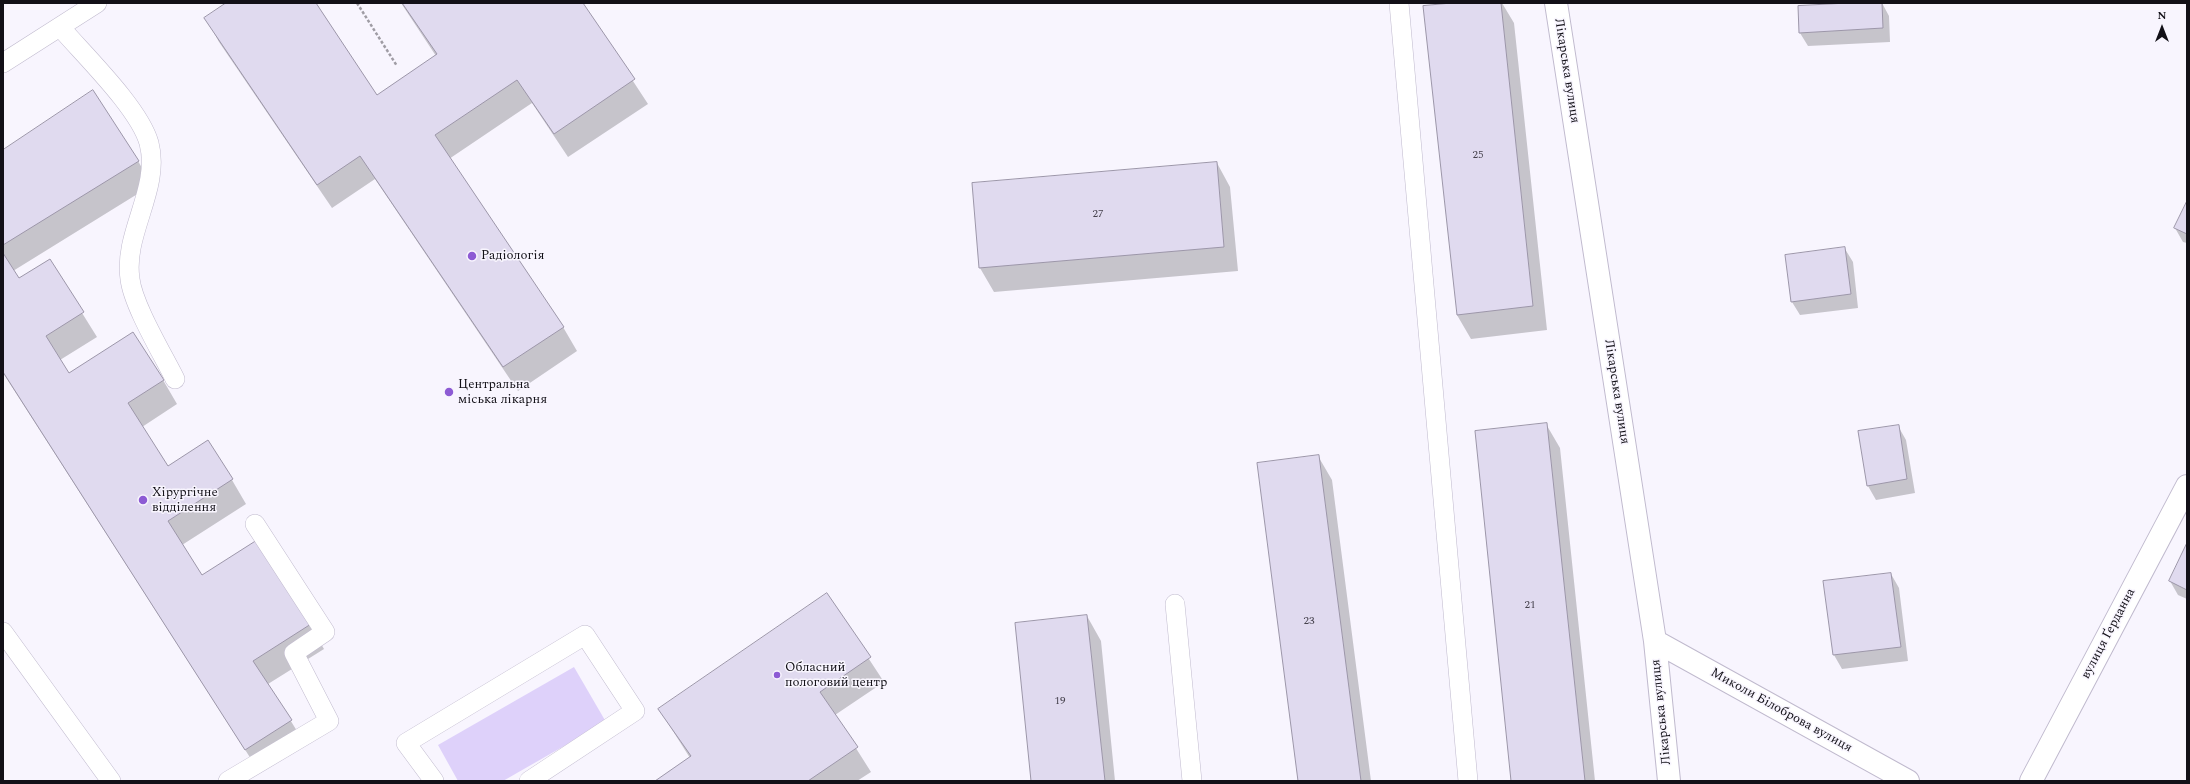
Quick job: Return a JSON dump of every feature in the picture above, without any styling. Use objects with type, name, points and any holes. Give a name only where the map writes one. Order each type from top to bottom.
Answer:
[{"type":"street","name":"Лікарська вулиця","points":[[1556,3],[1655,641],[1669,781]]},
{"type":"street","name":"вулиця Ґерданна","points":[[2031,781],[2187,486]]},
{"type":"street","name":"Миколи Білоброва вулиця","points":[[1655,641],[1908,781]]},
{"type":"lane","points":[[3,63],[61,28],[97,3]]},
{"type":"lane","points":[[1399,3],[1468,781]]},
{"type":"lane","points":[[61,28],[136,114],[149,142],[152,170],[130,256],[130,280],[139,306],[175,378]]},
{"type":"lane","points":[[228,781],[329,721],[294,652],[325,632],[255,524]]},
{"type":"lane","points":[[1174,604],[1192,781]]},
{"type":"lane","points":[[3,632],[111,781]]},
{"type":"lane","points":[[434,781],[406,743],[585,635],[635,711],[529,781]]},
{"type":"path","points":[[357,3],[397,66]]},
{"type":"shaded area","points":[[574,667],[606,722],[503,781],[458,781],[438,745]]},
{"type":"building","name":"Радіологія","points":[[226,3],[316,3],[377,95],[437,54],[402,3],[583,3],[635,79],[554,134],[517,80],[435,135],[564,327],[503,367],[360,156],[317,185],[204,18]]},
{"type":"building","points":[[1452,3],[1501,3],[1533,306],[1457,315],[1423,6]]},
{"type":"building","points":[[1848,3],[1882,3],[1883,28],[1799,33],[1798,6]]},
{"type":"building","points":[[93,90],[139,161],[3,245],[3,150]]},
{"type":"building","points":[[1217,162],[1224,247],[979,268],[972,183]]},
{"type":"building","points":[[2187,201],[2187,234],[2174,228]]},
{"type":"building","points":[[1845,247],[1851,294],[1791,302],[1785,255]]},
{"type":"building","name":"Хірургічне відділення","points":[[3,253],[19,278],[50,259],[84,312],[46,336],[69,373],[133,332],[164,380],[128,403],[168,466],[208,440],[233,479],[168,521],[202,575],[257,540],[311,624],[253,661],[292,720],[245,750],[3,372]]},
{"type":"building","points":[[1547,423],[1585,781],[1511,781],[1475,431]]},
{"type":"building","points":[[1899,425],[1907,479],[1867,486],[1858,431]]},
{"type":"building","points":[[1319,455],[1361,781],[1298,781],[1257,463]]},
{"type":"building","points":[[2187,543],[2187,590],[2169,581]]},
{"type":"building","points":[[1891,573],[1901,647],[1833,655],[1823,581]]},
{"type":"building","name":"Обласний пологовий центр","points":[[827,593],[871,657],[820,692],[858,747],[808,781],[655,781],[691,756],[658,709]]},
{"type":"building","points":[[1087,615],[1105,781],[1031,781],[1015,623]]},
{"type":"place","name":"Радіологія","points":[[472,256]]},
{"type":"place","name":"Центральна міська лікарня","points":[[449,392]]},
{"type":"place","name":"Хірургічне відділення","points":[[143,500]]},
{"type":"place","name":"Обласний пологовий центр","points":[[777,675]]}]
